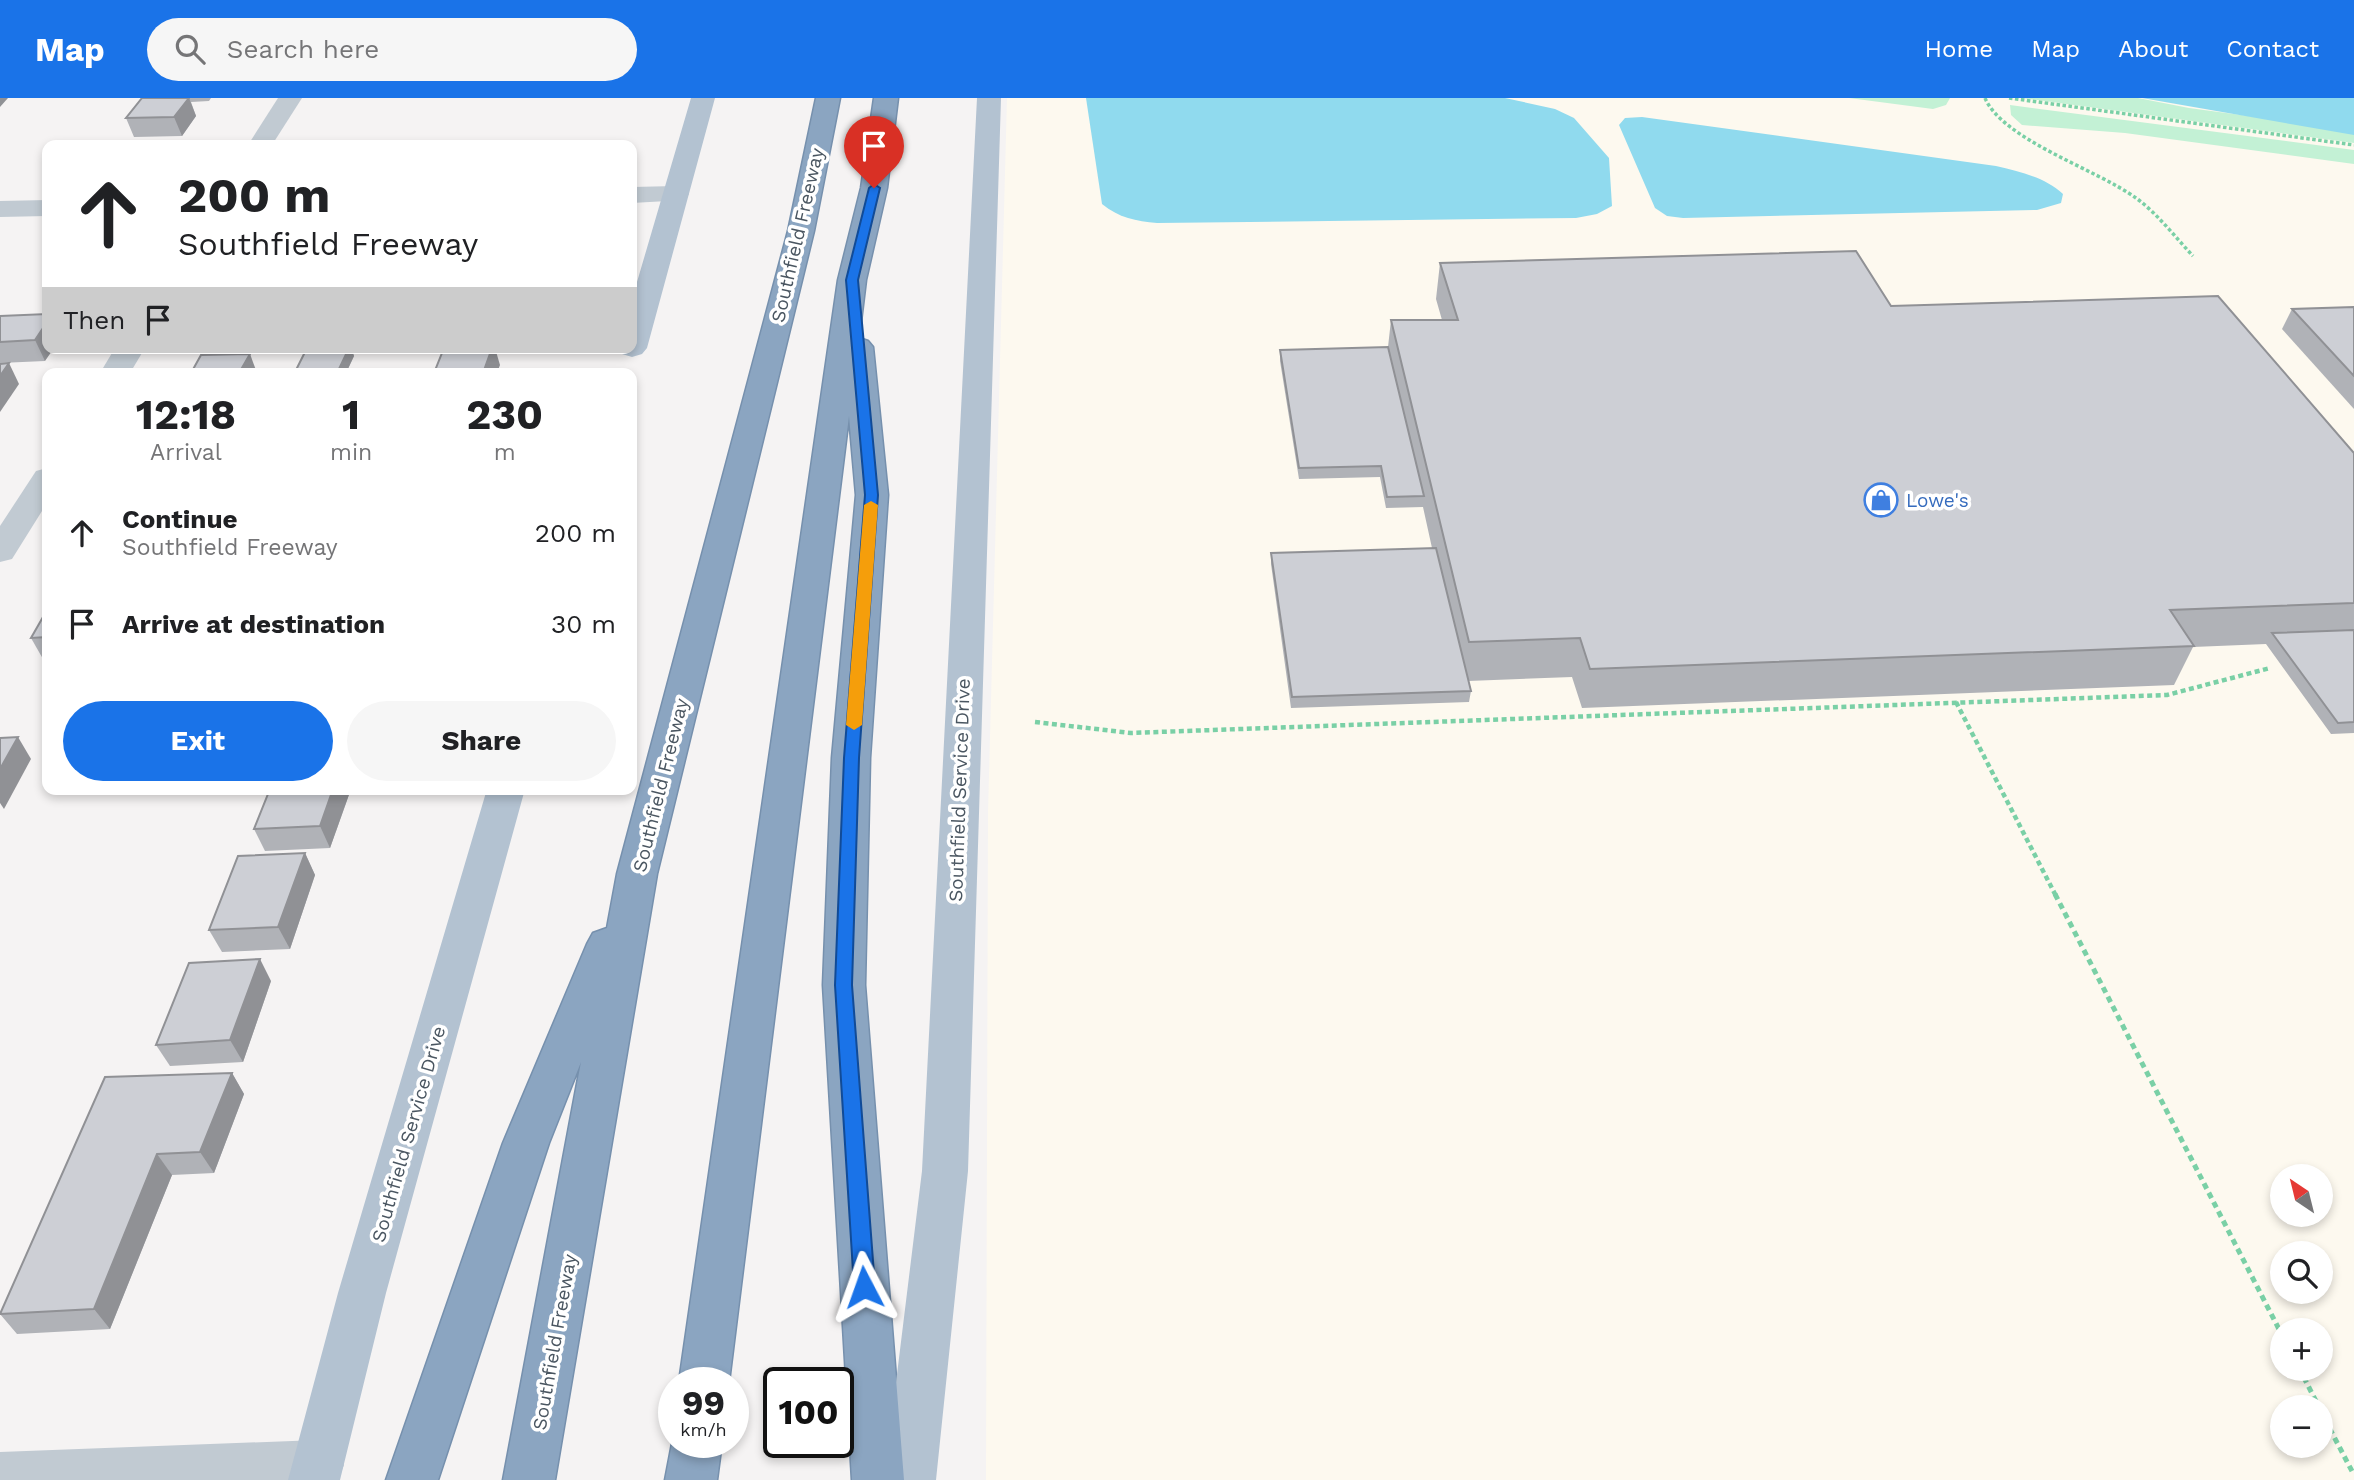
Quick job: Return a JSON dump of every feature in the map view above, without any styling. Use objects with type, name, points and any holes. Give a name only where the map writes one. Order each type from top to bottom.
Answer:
[{"type":"highway","name":"Southfield Freeway","points":[[529,1480],[637,874],[801,231],[828,98]]},
{"type":"highway","points":[[706,1367],[852,280],[874,188],[886,98]]},
{"type":"highway","points":[[852,280],[872,495],[851,758],[844,985],[878,1480]]},
{"type":"highway","points":[[412,1480],[526,1143],[637,874]]},
{"type":"highway","points":[[691,1480],[694,1458]]},
{"type":"main road","points":[[637,330],[703,98]]},
{"type":"main road","name":"Southfield Service Drive","points":[[910,1480],[945,1171],[989,98]]},
{"type":"main road","name":"Southfield Service Drive","points":[[316,1473],[366,1280],[504,795]]},
{"type":"street","points":[[263,140],[290,98]]},
{"type":"street","points":[[637,195],[676,194]]},
{"type":"street","points":[[0,209],[42,208]]},
{"type":"street","points":[[0,552],[42,486]]},
{"type":"street","points":[[0,1478],[316,1473]]},
{"type":"path","points":[[1985,98],[1990,112],[2011,130],[2103,176],[2139,200],[2165,223],[2193,256]]},
{"type":"path","points":[[2009,98],[2354,145]]},
{"type":"path","points":[[1035,722],[1131,733],[2167,695],[2270,668]]},
{"type":"path","points":[[1955,702],[2273,1318]]},
{"type":"path","points":[[2333,1434],[2354,1475]]},
{"type":"shaded area","points":[[1007,98],[2354,98],[2354,1480],[986,1480],[988,813]]},
{"type":"green space","points":[[1849,98],[1950,98],[1946,105],[1933,109]]},
{"type":"green space","points":[[2022,98],[2138,98],[2189,108],[2354,130],[2354,143]]},
{"type":"green space","points":[[2010,105],[2354,150],[2354,164],[2125,133],[2022,125],[2011,115]]},
{"type":"water","points":[[1086,98],[1505,98],[1555,109],[1574,118],[1609,158],[1612,206],[1597,214],[1576,218],[1157,223],[1135,220],[1121,216],[1102,204]]},
{"type":"water","points":[[2142,98],[2354,98],[2354,135]]},
{"type":"water","points":[[1642,117],[1996,166],[2040,179],[2063,194],[2061,203],[2037,210],[1683,218],[1667,216],[1655,208],[1619,125],[1625,118]]},
{"type":"building","points":[[142,98],[189,98],[174,117],[126,118]]},
{"type":"building","name":"Lowe's","points":[[1856,251],[1891,306],[2218,296],[2354,453],[2354,603],[2170,610],[2194,646],[1590,669],[1580,638],[1469,642],[1391,320],[1458,320],[1440,263]]},
{"type":"building","points":[[2354,307],[2354,376],[2292,309]]},
{"type":"building","points":[[42,314],[42,330],[35,340],[0,342],[0,316]]},
{"type":"building","points":[[1388,347],[1424,496],[1387,497],[1381,466],[1299,468],[1280,350]]},
{"type":"building","points":[[250,354],[242,368],[194,368],[201,355]]},
{"type":"building","points":[[304,354],[346,354],[339,368],[297,368]]},
{"type":"building","points":[[442,354],[490,354],[485,368],[436,368]]},
{"type":"building","points":[[9,363],[0,376],[0,364]]},
{"type":"building","points":[[1436,548],[1471,691],[1292,697],[1271,553]]},
{"type":"building","points":[[42,619],[42,637],[31,638]]},
{"type":"building","points":[[2354,630],[2354,722],[2338,723],[2272,633]]},
{"type":"building","points":[[18,737],[0,769],[0,738]]},
{"type":"building","points":[[268,795],[331,795],[320,826],[254,829]]},
{"type":"building","points":[[305,853],[278,927],[209,930],[238,856]]},
{"type":"building","points":[[260,959],[230,1040],[156,1045],[189,963]]},
{"type":"building","points":[[232,1073],[200,1152],[157,1154],[94,1309],[0,1314],[105,1077]]},
{"type":"slow traffic","points":[[854,725],[871,505]]},
{"type":"place","name":"Lowe's","points":[[1881,500]]},
{"type":"route","points":[[864,1287],[844,985],[851,758],[872,495],[852,280],[874,188]]}]
